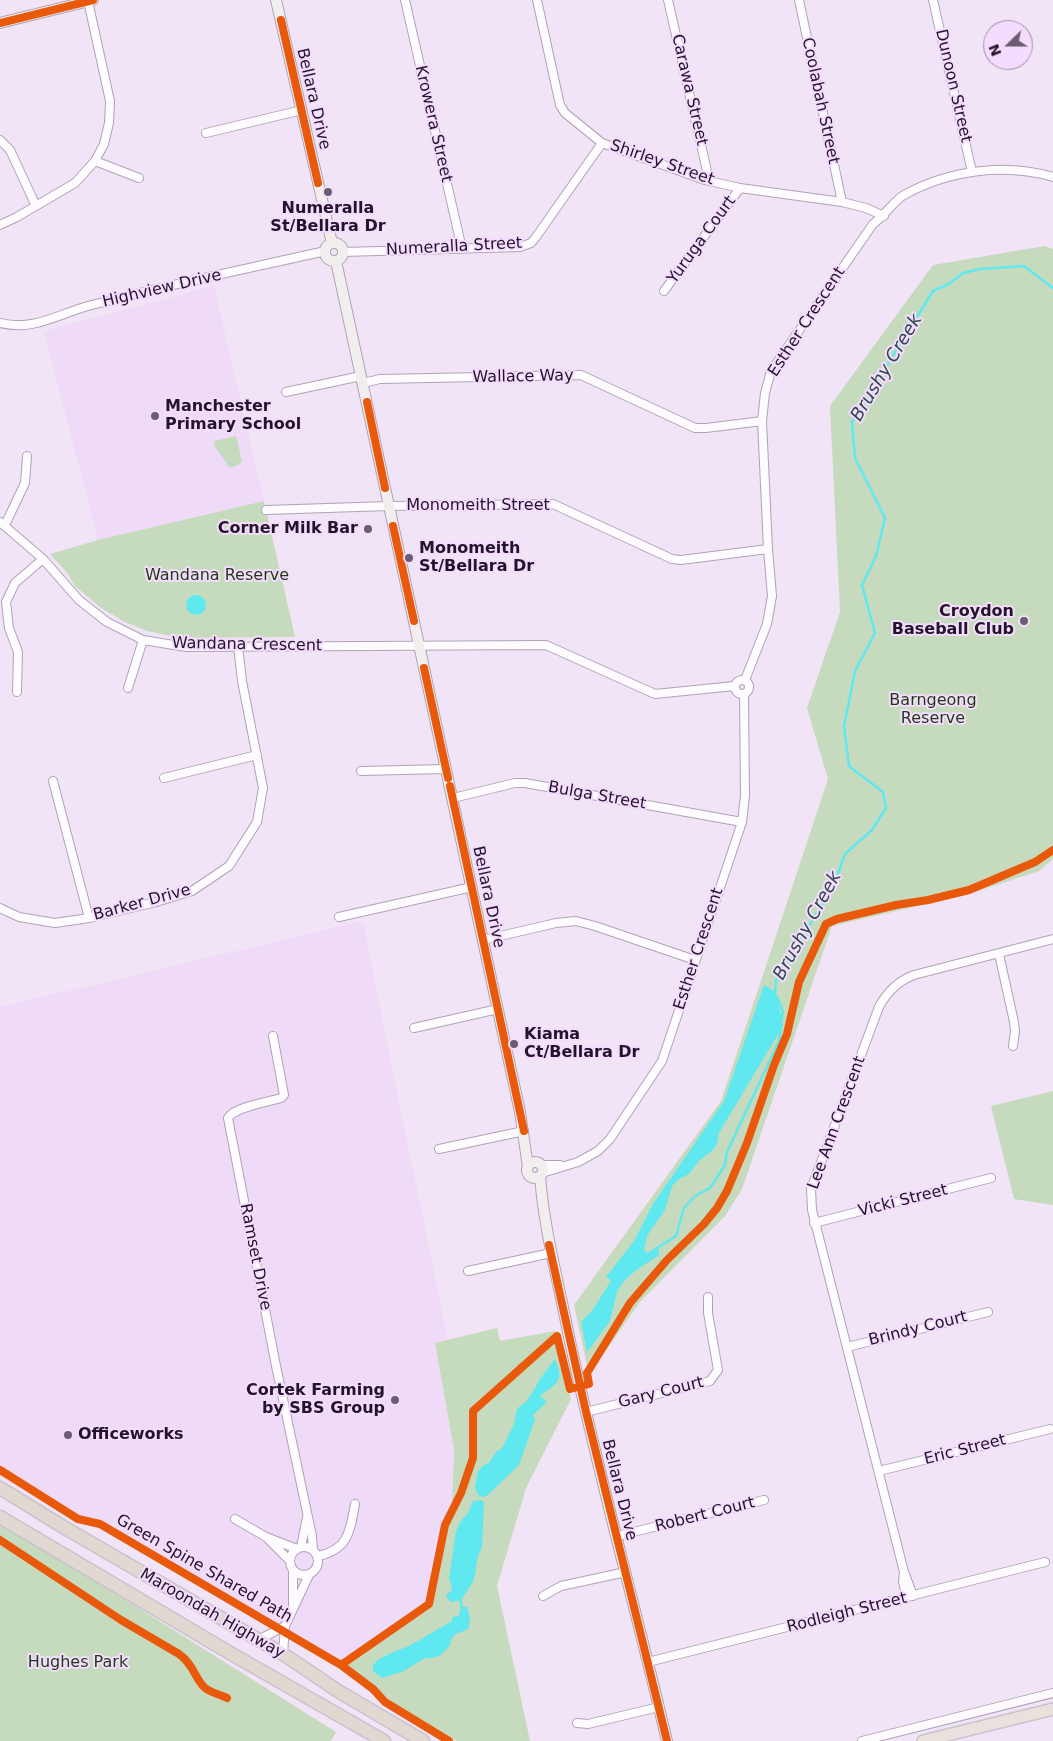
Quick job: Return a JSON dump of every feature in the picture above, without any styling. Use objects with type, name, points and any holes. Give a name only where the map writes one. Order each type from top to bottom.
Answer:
[{"type":"highway","name":"Maroondah Highway","points":[[0,1488],[282,1654],[338,1691],[423,1741]]},
{"type":"highway","name":"Maroondah Highway","points":[[0,1517],[289,1688],[384,1741]]},
{"type":"main road","points":[[0,23],[91,0]]},
{"type":"main road","name":"Bellara Drive","points":[[276,0],[332,243]]},
{"type":"main road","points":[[332,243],[340,245],[343,252],[342,256],[336,261],[328,258],[325,251],[326,247],[332,243]]},
{"type":"main road","name":"Bellara Drive","points":[[336,261],[524,1132],[537,1170],[551,1253],[576,1370],[667,1741]]},
{"type":"main road","points":[[923,1741],[1053,1710]]},
{"type":"street","points":[[0,225],[75,183],[95,161],[104,144],[109,123],[110,100],[91,0]]},
{"type":"street","name":"Krowera Street","points":[[405,0],[462,248]]},
{"type":"street","name":"Shirley Street","points":[[537,0],[560,105],[565,113],[602,143],[705,180],[740,188],[842,202],[866,208],[884,216]]},
{"type":"street","name":"Carawa Street","points":[[668,0],[707,171],[705,180]]},
{"type":"street","name":"Coolabah Street","points":[[799,0],[842,202]]},
{"type":"street","name":"Dunoon Street","points":[[933,0],[972,172]]},
{"type":"street","points":[[206,133],[302,110]]},
{"type":"street","points":[[0,140],[10,150],[36,206]]},
{"type":"street","name":"Numeralla Street","points":[[343,252],[520,247],[531,243],[602,143]]},
{"type":"street","points":[[95,161],[138,178]]},
{"type":"street","name":"Esther Crescent","points":[[745,680],[768,624],[772,596],[762,421],[765,393],[771,371],[873,224],[884,216],[902,196],[933,182],[972,172],[1025,170],[1053,177]]},
{"type":"street","name":"Yuruga Court","points":[[664,292],[740,188]]},
{"type":"street","name":"Highview Drive","points":[[0,323],[13,326],[36,324],[86,306],[325,251]]},
{"type":"street","name":"Wallace Way","points":[[286,392],[362,379],[581,375],[695,428],[762,421]]},
{"type":"street","points":[[2,524],[25,484],[27,456]]},
{"type":"street","name":"Monomeith Street","points":[[266,510],[553,504],[672,559],[682,560],[768,550]]},
{"type":"street","name":"Wandana Crescent","points":[[2,524],[43,559],[78,600],[92,612],[122,631],[143,640],[186,647],[546,645],[655,694],[734,686]]},
{"type":"street","points":[[17,692],[18,652],[9,628],[6,602],[15,583],[43,559]]},
{"type":"street","points":[[128,688],[143,640]]},
{"type":"street","name":"Barker Drive","points":[[0,908],[19,917],[55,922],[89,918],[156,902],[192,891],[229,866],[257,822],[263,788],[242,681],[238,646]]},
{"type":"street","points":[[738,680],[745,680],[750,687],[748,692],[744,694],[737,693],[734,686],[738,680]]},
{"type":"street","name":"Esther Crescent","points":[[537,1170],[567,1165],[591,1156],[605,1145],[662,1061],[742,822],[746,796],[744,694]]},
{"type":"street","points":[[164,778],[257,755]]},
{"type":"street","points":[[361,771],[446,769]]},
{"type":"street","points":[[53,781],[89,918]]},
{"type":"street","name":"Bulga Street","points":[[453,798],[515,783],[524,783],[742,822]]},
{"type":"street","points":[[339,917],[472,887]]},
{"type":"street","points":[[483,940],[556,923],[576,921],[695,960]]},
{"type":"street","name":"Lee Ann Crescent","points":[[910,1597],[903,1582],[904,1572],[848,1347],[814,1223],[810,1203],[811,1189],[879,1007],[898,983],[914,975],[1053,939]]},
{"type":"street","points":[[999,954],[1014,1022],[1013,1046]]},
{"type":"street","points":[[414,1028],[498,1009]]},
{"type":"street","name":"Ramset Drive","points":[[273,1036],[284,1095],[281,1098],[240,1109],[228,1118],[276,1366],[316,1553]]},
{"type":"street","points":[[439,1149],[524,1132]]},
{"type":"street","name":"Vicki Street","points":[[814,1223],[992,1178]]},
{"type":"street","points":[[468,1271],[551,1253]]},
{"type":"street","name":"Gary Court","points":[[586,1412],[710,1381],[718,1370],[708,1312],[708,1297]]},
{"type":"street","name":"Brindy Court","points":[[848,1347],[988,1312]]},
{"type":"street","name":"Eric Street","points":[[879,1472],[1050,1429]]},
{"type":"street","name":"Robert Court","points":[[617,1536],[764,1500]]},
{"type":"street","points":[[316,1553],[331,1553],[340,1547],[349,1534],[355,1504]]},
{"type":"street","name":"Ramset Drive","points":[[299,1548],[308,1514]]},
{"type":"street","points":[[235,1519],[266,1537],[299,1548],[309,1547],[316,1553],[318,1565],[309,1574],[285,1626],[282,1654]]},
{"type":"street","points":[[266,1537],[290,1561],[293,1570],[293,1610]]},
{"type":"street","points":[[290,1561],[292,1554],[299,1548]]},
{"type":"street","name":"Rodleigh Street","points":[[648,1662],[1045,1562]]},
{"type":"street","points":[[293,1570],[300,1574],[309,1574]]},
{"type":"street","points":[[544,1596],[561,1586],[626,1572]]},
{"type":"street","points":[[257,1640],[285,1626]]},
{"type":"street","points":[[862,1741],[1053,1693]]},
{"type":"street","points":[[577,1723],[588,1724],[659,1707]]},
{"type":"shaded area","name":"Manchester Primary School","points":[[214,286],[264,501],[98,540],[44,331]]},
{"type":"shaded area","points":[[363,921],[448,1340],[435,1343],[454,1450],[452,1506],[439,1535],[426,1602],[341,1662],[110,1528],[100,1520],[95,1522],[80,1515],[0,1467],[0,1007]]},
{"type":"green space","name":"Barngeong Reserve","points":[[1045,246],[1053,249],[1053,859],[1039,871],[969,894],[832,926],[742,1189],[725,1216],[639,1303],[589,1375],[574,1305],[721,1101],[828,779],[807,708],[840,612],[830,406],[933,265]]},
{"type":"green space","points":[[236,436],[242,461],[230,468],[215,447],[214,441]]},
{"type":"green space","name":"Wandana Reserve","points":[[264,501],[295,637],[181,638],[147,631],[125,622],[101,608],[75,586],[68,574],[50,554],[98,540]]},
{"type":"green space","points":[[1053,1091],[1053,1205],[1014,1199],[991,1106]]},
{"type":"green space","points":[[497,1328],[500,1341],[555,1331],[571,1399],[526,1488],[497,1586],[530,1741],[457,1741],[394,1703],[341,1662],[426,1602],[439,1535],[452,1506],[454,1450],[435,1343]]},
{"type":"green space","name":"Hughes Park","points":[[0,1521],[336,1732],[331,1741],[0,1741]]},
{"type":"water","points":[[196,595],[203,598],[206,605],[203,612],[196,615],[189,612],[186,605],[189,598]]},
{"type":"water","points":[[764,985],[776,992],[783,1026],[719,1133],[717,1144],[712,1151],[699,1161],[689,1174],[679,1179],[672,1186],[665,1210],[647,1236],[644,1250],[648,1254],[659,1249],[659,1255],[624,1281],[617,1292],[610,1321],[587,1352],[581,1322],[591,1312],[611,1281],[606,1277],[634,1241],[653,1204],[724,1101]]},
{"type":"water","points":[[555,1359],[559,1378],[554,1385],[540,1396],[547,1402],[533,1415],[535,1420],[519,1465],[488,1495],[483,1497],[478,1495],[475,1488],[478,1471],[485,1464],[489,1463],[496,1452],[503,1447],[514,1424],[516,1412],[527,1401]]},
{"type":"water","points":[[481,1500],[484,1502],[482,1547],[478,1556],[474,1580],[461,1600],[452,1602],[448,1600],[446,1595],[451,1591],[452,1587],[449,1579],[456,1531],[468,1513],[473,1501]]},
{"type":"water","points":[[462,1607],[467,1607],[469,1613],[468,1629],[456,1634],[451,1639],[450,1645],[441,1655],[425,1658],[404,1671],[382,1678],[373,1671],[373,1665],[379,1659],[409,1646],[452,1621],[452,1617],[458,1616]]},
{"type":"waterway","name":"Brushy Creek","points":[[775,992],[776,980],[834,885],[845,854],[872,830],[886,808],[883,792],[849,766],[844,726],[855,671],[875,633],[862,585],[876,556],[885,518],[855,458],[852,422],[933,291],[949,284],[963,273],[980,269],[1024,266],[1053,288]]},
{"type":"waterway","name":"Brushy Creek","points":[[777,997],[783,1012],[781,1023]]},
{"type":"waterway","name":"Brushy Creek","points":[[646,1255],[676,1236],[684,1208],[695,1196],[710,1188],[725,1165],[727,1152],[779,1041],[781,1028]]},
{"type":"waterway","name":"Brushy Creek","points":[[460,1598],[462,1609]]},
{"type":"cycle path","points":[[0,23],[93,0]]},
{"type":"cycle path","points":[[281,20],[318,183]]},
{"type":"cycle path","points":[[367,402],[385,488]]},
{"type":"cycle path","points":[[393,526],[414,621]]},
{"type":"cycle path","points":[[424,668],[448,778]]},
{"type":"cycle path","points":[[450,786],[524,1131]]},
{"type":"cycle path","points":[[449,1741],[385,1702],[373,1689],[341,1665],[429,1604],[445,1525],[461,1493],[473,1458],[473,1411],[557,1336],[570,1389],[589,1384],[587,1373],[630,1303],[667,1260],[704,1224],[717,1208],[727,1191],[747,1143],[774,1065],[787,1034],[799,982],[826,924],[837,919],[969,890],[1035,862],[1053,850]]},
{"type":"cycle path","points":[[549,1245],[586,1412],[667,1741]]},
{"type":"cycle path","name":"Green Spine Shared Path","points":[[0,1470],[78,1519],[100,1524],[341,1665]]},
{"type":"cycle path","points":[[0,1540],[121,1620],[179,1654],[188,1662],[204,1687],[227,1698]]},
{"type":"place","name":"Numeralla St/Bellara Dr","points":[[328,192]]},
{"type":"place","name":"Manchester Primary School","points":[[155,416]]},
{"type":"place","name":"Corner Milk Bar","points":[[368,529]]},
{"type":"place","name":"Monomeith St/Bellara Dr","points":[[409,558]]},
{"type":"place","name":"Croydon Baseball Club","points":[[1024,621]]},
{"type":"place","name":"Kiama Ct/Bellara Dr","points":[[514,1044]]},
{"type":"place","name":"Cortek Farming by SBS Group","points":[[395,1400]]},
{"type":"place","name":"Officeworks","points":[[68,1435]]}]
